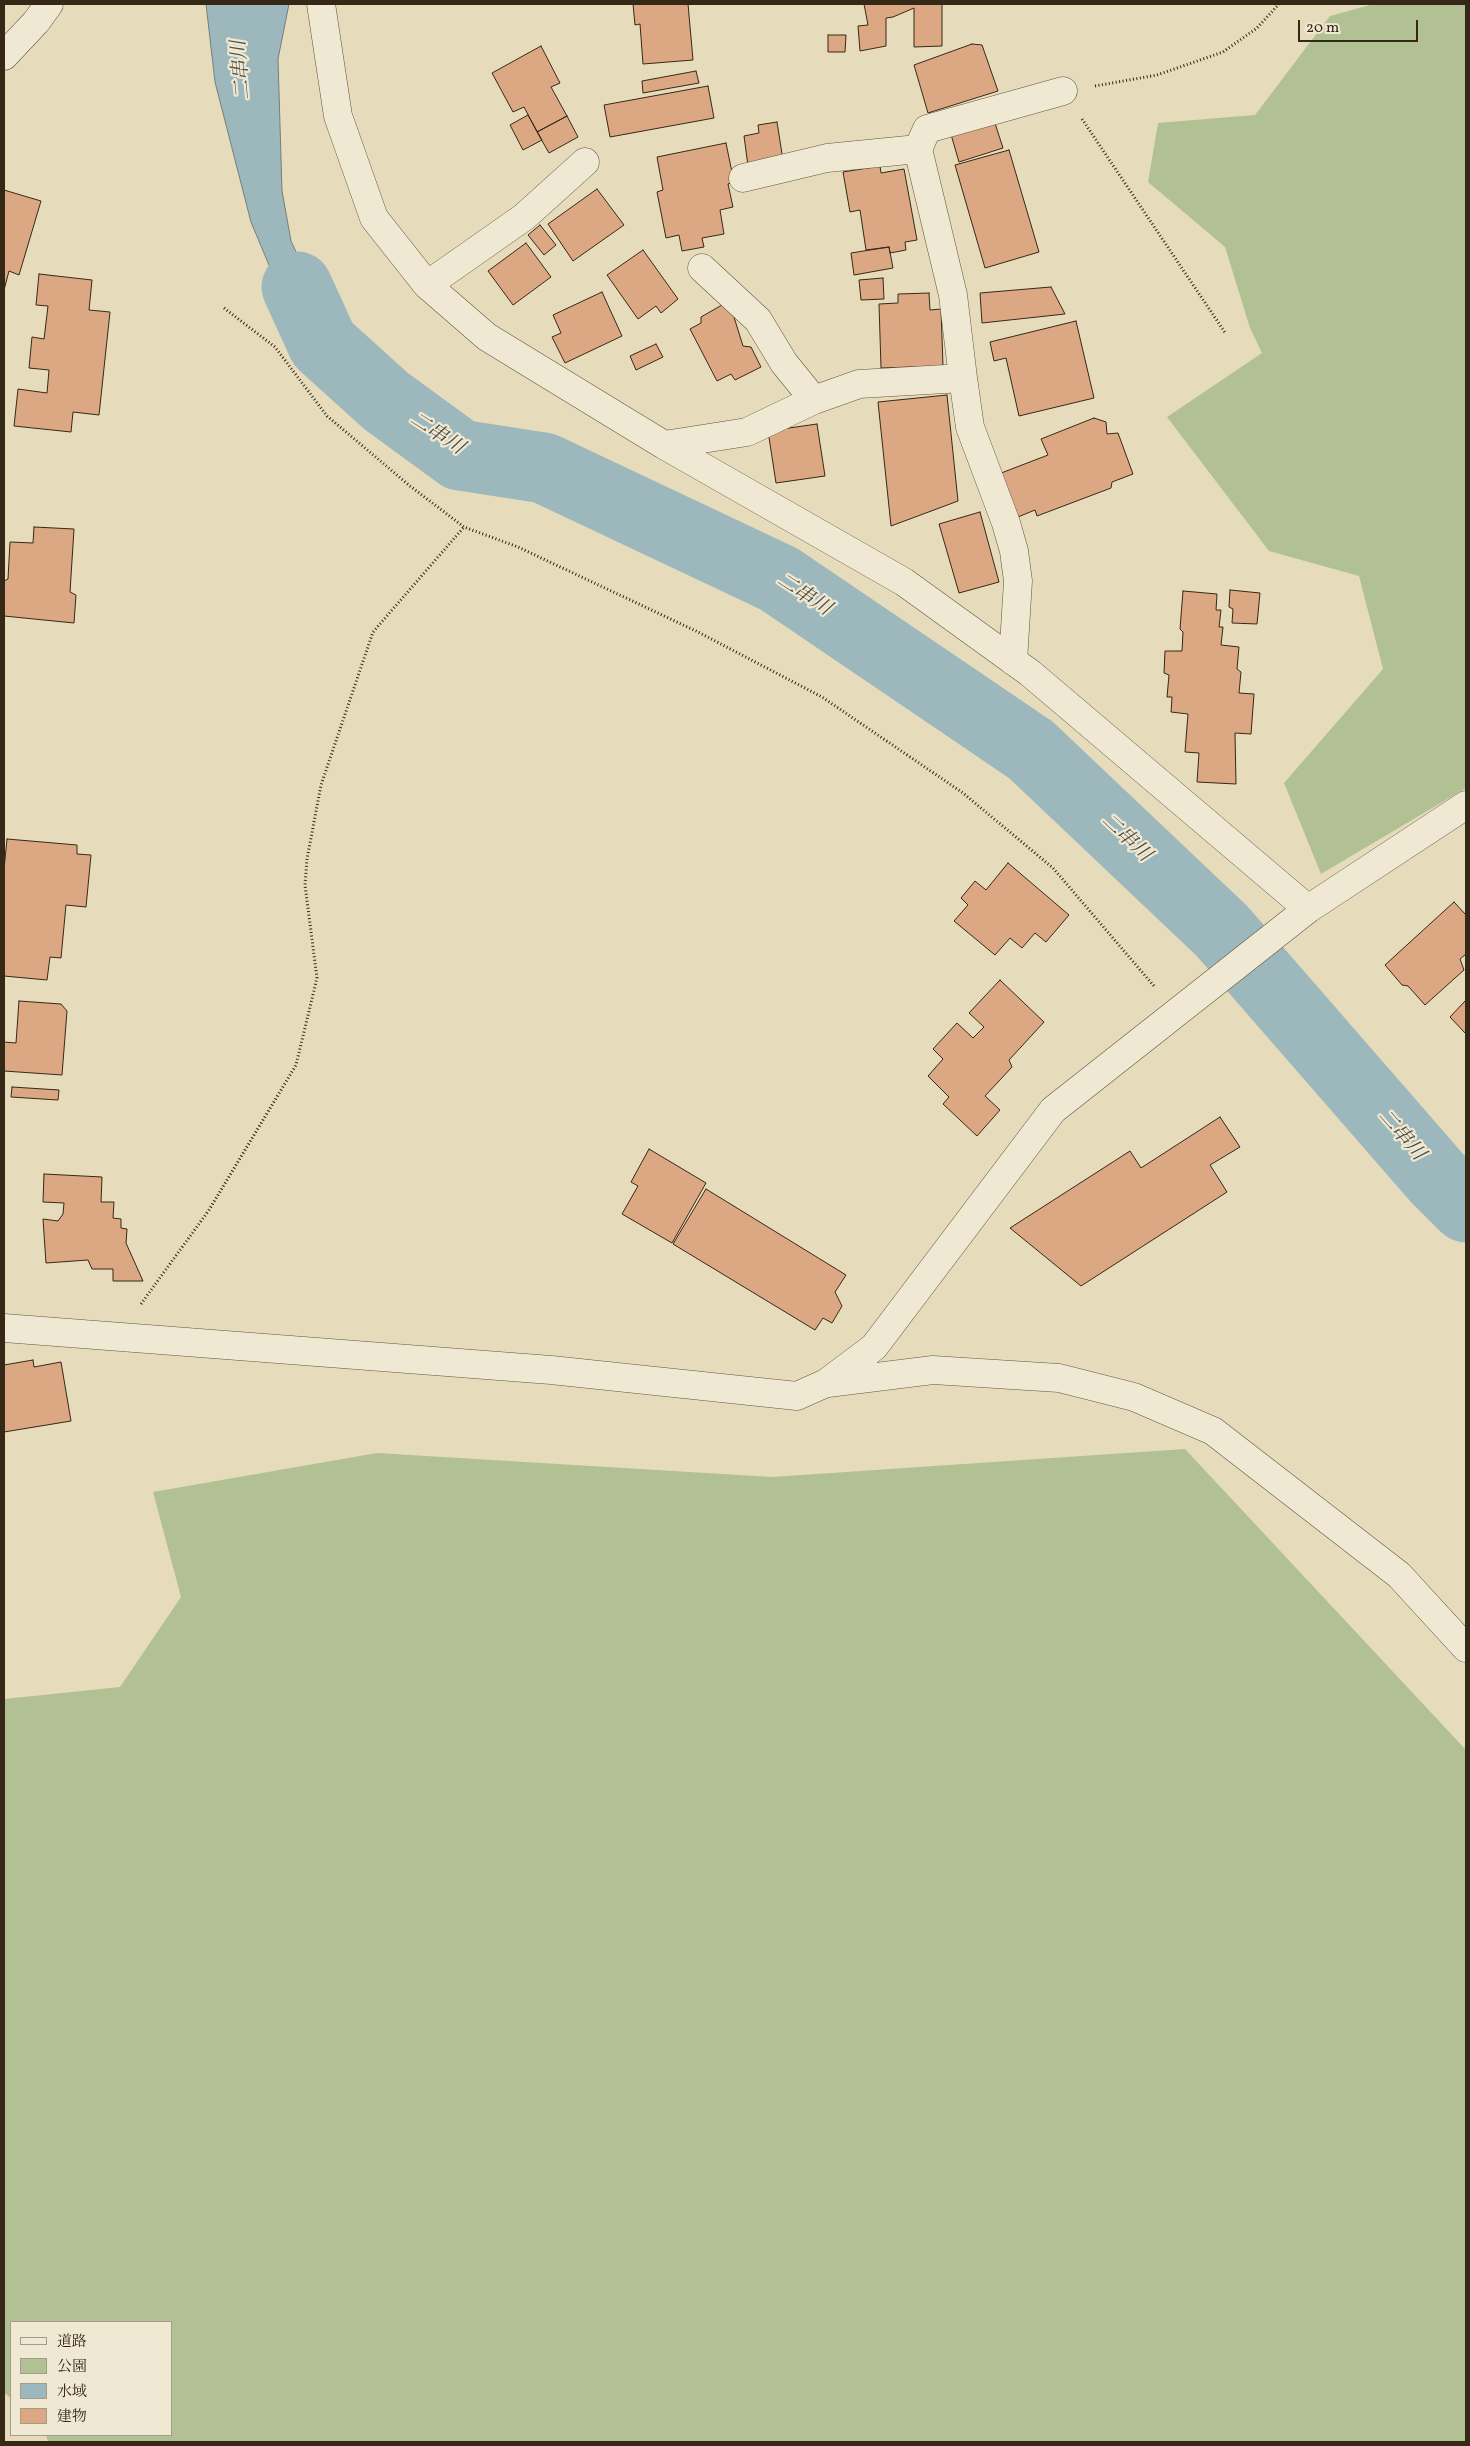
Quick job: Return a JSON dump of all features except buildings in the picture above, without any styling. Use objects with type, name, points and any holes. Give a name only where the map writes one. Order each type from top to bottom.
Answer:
[{"type":"street","points":[[4,56],[36,22],[49,4]]},
{"type":"street","points":[[321,4],[338,116],[374,218],[427,285],[487,337],[664,445],[904,582],[1013,661],[1308,909]]},
{"type":"street","points":[[1013,661],[1018,581],[1014,551],[1006,523],[970,427],[953,295],[918,150],[926,129],[1063,91]]},
{"type":"street","points":[[743,178],[827,158],[918,150]]},
{"type":"street","points":[[427,285],[524,217],[585,162]]},
{"type":"street","points":[[702,268],[758,320],[784,362],[814,400]]},
{"type":"street","points":[[664,445],[747,432],[814,400],[859,384],[963,378]]},
{"type":"street","points":[[4,1328],[551,1370],[797,1396],[826,1383],[874,1347],[1053,1110],[1308,909],[1466,804]]},
{"type":"street","points":[[826,1383],[933,1370],[1059,1378],[1134,1397],[1213,1431],[1399,1576],[1466,1648]]},
{"type":"path","points":[[1226,334],[1063,91],[1157,75],[1223,52],[1257,28],[1279,4]]},
{"type":"path","points":[[224,308],[275,347],[327,416],[410,486],[464,527],[518,547],[687,627],[822,697],[963,793],[1053,868],[1177,1012]]},
{"type":"path","points":[[117,1337],[209,1210],[296,1065],[317,978],[305,885],[307,859],[321,785],[373,632],[464,527]]},
{"type":"green space","points":[[1374,4],[1466,4],[1466,788],[1321,874],[1284,783],[1383,669],[1359,576],[1269,551],[1167,417],[1262,353],[1250,328],[1225,247],[1148,182],[1158,123],[1255,115],[1330,16]]},
{"type":"green space","points":[[1185,1449],[1466,1750],[1466,2442],[48,2442],[46,2436],[172,2436],[172,2321],[10,2321],[10,2397],[4,2393],[4,1699],[120,1687],[181,1597],[153,1492],[377,1453],[772,1477]]},
{"type":"water","points":[[206,4],[289,4],[278,59],[282,191],[291,241],[312,286],[363,358],[342,372],[292,314],[292,304],[269,265],[251,222],[215,82]]},
{"type":"waterway","name":"二串川","points":[[297,287],[323,344],[386,401],[460,455],[544,468],[779,579],[1031,750],[1222,931],[1437,1178],[1466,1207]]}]
